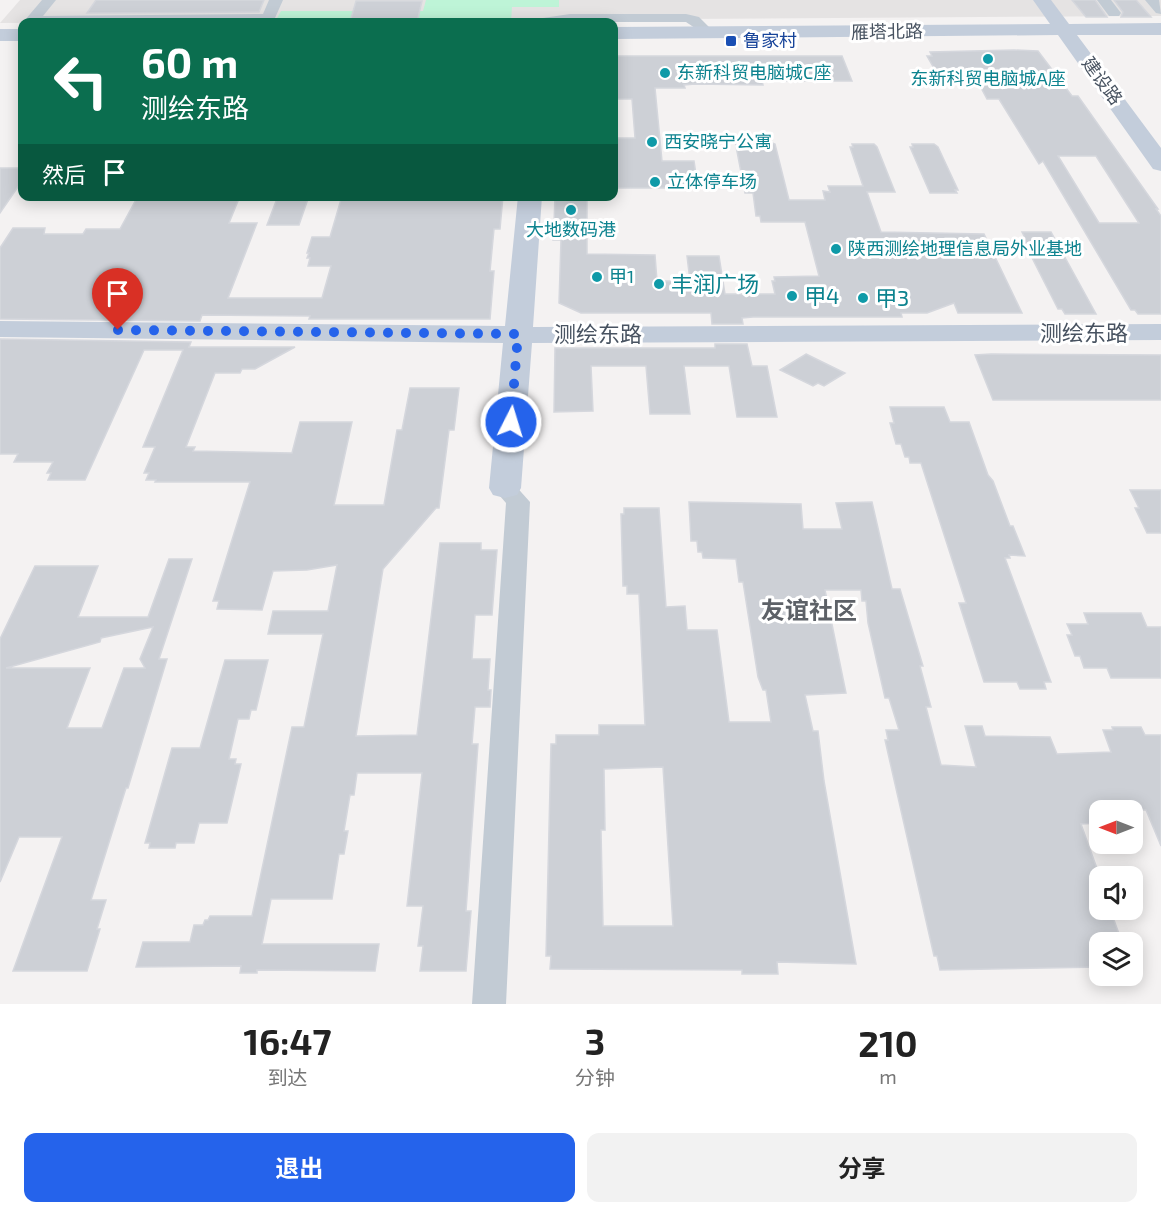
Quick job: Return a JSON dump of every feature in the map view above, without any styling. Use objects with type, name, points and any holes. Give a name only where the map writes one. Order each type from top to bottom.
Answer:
[{"type":"street","points":[[34,18],[49,0]]},
{"type":"street","points":[[268,18],[276,0]]},
{"type":"street","points":[[618,26],[622,0]]},
{"type":"street","name":"建设路","points":[[1042,0],[1161,164]]},
{"type":"street","points":[[1104,0],[1114,12]]},
{"type":"street","points":[[1152,0],[1161,10]]},
{"type":"street","points":[[1065,30],[1161,24]]},
{"type":"street","name":"雁塔北路","points":[[618,26],[706,32],[1161,29]]},
{"type":"street","name":"雁塔北路","points":[[618,39],[1065,30],[1161,35]]},
{"type":"street","points":[[0,34],[18,35]]},
{"type":"street","points":[[0,45],[18,45]]},
{"type":"street","points":[[489,1004],[518,502],[505,488],[530,201]]},
{"type":"street","name":"测绘东路","points":[[0,329],[518,334],[1161,332]]},
{"type":"shaded area","points":[[20,0],[1161,0],[1161,16],[618,19],[18,18],[18,23],[0,23]]},
{"type":"green space","points":[[426,0],[559,0],[559,7],[512,7],[511,18],[277,18],[281,11],[423,11]]},
{"type":"building","points":[[96,0],[264,0],[259,12],[87,13]]},
{"type":"building","points":[[1072,0],[1095,0],[1107,17],[1086,17]]},
{"type":"building","points":[[1114,0],[1136,0],[1151,17],[1121,17],[1123,12]]},
{"type":"building","points":[[356,1],[422,1],[418,18],[351,18]]},
{"type":"building","points":[[1038,51],[1072,96],[1078,96],[1161,216],[1161,314],[1138,314],[1135,310],[1131,310],[1043,161],[1039,164],[999,99],[987,99],[979,84],[943,84],[927,56],[932,56],[930,52]],"holes":[[[1058,156],[1096,156],[1139,223],[1099,223]]]},
{"type":"building","points":[[618,56],[842,56],[852,81],[762,81],[763,85],[695,84],[684,85],[685,88],[655,88],[662,161],[694,161],[698,188],[618,188],[618,138],[635,138],[632,99],[618,99]]},
{"type":"building","points":[[766,137],[767,141],[775,144],[789,200],[825,200],[823,191],[830,192],[828,186],[863,186],[850,147],[853,147],[852,144],[874,144],[895,192],[867,192],[881,232],[984,234],[1022,313],[958,313],[954,303],[927,313],[901,313],[902,317],[753,317],[742,318],[743,324],[712,324],[711,313],[581,313],[559,303],[561,240],[553,240],[550,228],[554,224],[555,201],[587,201],[587,254],[655,255],[657,281],[690,281],[687,256],[719,256],[725,294],[775,294],[772,281],[775,281],[774,277],[819,276],[805,222],[761,222],[760,216],[756,216],[753,193],[745,193],[735,141],[737,138]]},
{"type":"building","points":[[912,144],[934,144],[938,147],[958,190],[955,190],[957,193],[930,193],[910,147],[913,147]]},
{"type":"building","points":[[0,168],[18,168],[18,187],[0,213]]},
{"type":"building","points":[[135,201],[238,201],[229,223],[257,223],[228,298],[322,298],[331,266],[308,266],[310,258],[307,258],[309,253],[307,253],[312,237],[330,237],[341,201],[503,201],[500,229],[494,229],[490,271],[494,271],[490,319],[309,319],[310,316],[202,315],[200,321],[0,319],[0,248],[13,228],[45,228],[44,234],[83,234],[86,229],[120,229]]},
{"type":"building","points":[[276,201],[307,201],[299,225],[267,225]]},
{"type":"building","points":[[1022,232],[1051,232],[1096,314],[1065,314],[1062,309],[1058,309],[1022,238],[1025,238]]},
{"type":"building","points":[[0,339],[191,342],[189,347],[295,347],[255,369],[242,369],[240,373],[215,373],[186,447],[195,447],[193,451],[292,453],[300,422],[352,422],[334,505],[384,505],[397,430],[402,430],[410,388],[459,388],[454,430],[449,430],[439,508],[436,508],[383,569],[356,736],[417,735],[440,543],[481,543],[481,550],[497,550],[492,615],[475,615],[472,659],[490,659],[488,690],[491,690],[490,707],[475,707],[472,744],[478,744],[466,911],[471,911],[466,971],[420,971],[423,946],[418,946],[423,906],[407,906],[422,773],[357,773],[354,795],[350,795],[344,831],[348,831],[344,854],[339,854],[332,899],[271,899],[262,944],[379,944],[375,971],[257,970],[257,973],[240,973],[241,966],[136,967],[143,942],[190,942],[194,925],[203,925],[210,916],[252,916],[292,727],[304,727],[323,634],[268,634],[273,611],[328,611],[337,565],[307,570],[273,571],[262,610],[217,609],[219,601],[213,601],[250,482],[155,482],[156,480],[146,480],[149,473],[144,473],[155,447],[143,447],[183,350],[144,350],[85,480],[48,480],[51,473],[47,473],[53,462],[14,462],[18,454],[0,454]]},
{"type":"building","points":[[715,344],[747,344],[752,366],[767,366],[777,417],[737,417],[729,366],[684,366],[690,414],[650,414],[646,366],[591,366],[593,411],[554,412],[555,348],[715,348]]},
{"type":"building","points":[[806,354],[845,373],[824,386],[818,383],[813,386],[780,370]]},
{"type":"building","points":[[975,355],[1161,355],[1161,400],[993,400]]},
{"type":"building","points":[[890,407],[944,407],[950,422],[969,422],[988,475],[993,481],[1010,526],[1013,526],[1025,556],[1009,555],[1010,558],[1005,558],[1051,682],[1044,682],[1046,689],[1020,689],[1017,682],[984,682],[959,603],[966,603],[921,463],[910,463],[909,457],[905,457],[901,444],[896,444],[890,423],[894,423]]},
{"type":"building","points":[[1130,490],[1161,490],[1161,533],[1147,533],[1135,508],[1139,508]]},
{"type":"building","points":[[689,502],[801,504],[803,529],[842,529],[836,503],[872,502],[892,589],[900,589],[923,666],[920,666],[931,707],[926,707],[941,765],[976,767],[965,726],[982,726],[985,736],[1050,737],[1057,754],[1111,752],[1103,730],[1113,730],[1112,727],[1141,727],[1145,735],[1161,735],[1161,846],[1146,810],[1143,810],[1143,800],[1089,800],[1089,824],[1081,824],[1089,846],[1089,854],[1092,854],[1096,866],[1089,866],[1089,920],[1114,920],[1118,932],[1089,932],[1089,967],[940,970],[937,956],[934,956],[885,740],[888,740],[886,730],[899,730],[889,698],[885,698],[868,623],[866,601],[862,601],[861,590],[825,590],[846,693],[805,695],[813,731],[818,731],[824,781],[856,964],[777,962],[778,974],[742,974],[742,970],[550,969],[551,956],[546,956],[551,744],[556,744],[556,735],[599,735],[599,725],[645,725],[639,594],[627,594],[627,586],[623,586],[621,514],[624,514],[624,508],[659,508],[666,607],[685,606],[687,630],[717,630],[729,722],[771,722],[766,690],[763,690],[758,677],[743,582],[739,582],[736,559],[703,558],[702,552],[698,552],[697,541],[691,541]],"holes":[[[663,767],[673,926],[603,926],[601,830],[605,830],[604,769]]]},
{"type":"building","points":[[169,559],[192,559],[159,659],[167,659],[91,900],[106,900],[87,971],[13,971],[62,837],[19,837],[0,882],[0,639],[35,566],[98,566],[78,617],[148,617]],"holes":[[[153,627],[140,659],[145,668],[124,668],[102,728],[67,728],[90,668],[6,668],[100,642],[101,638]]]},
{"type":"building","points":[[1084,613],[1141,613],[1147,627],[1161,627],[1161,678],[1111,678],[1107,668],[1084,668],[1080,656],[1075,656],[1067,635],[1072,635],[1067,624],[1088,624]]},
{"type":"building","points":[[225,660],[268,660],[256,710],[251,710],[249,719],[238,719],[229,759],[236,759],[235,764],[241,764],[227,823],[199,823],[194,843],[176,843],[175,848],[149,848],[150,843],[145,843],[172,748],[200,748]]},
{"type":"place","name":"鲁家村","points":[[731,41]]},
{"type":"place","name":"东新科贸电脑城A座","points":[[988,59]]},
{"type":"place","name":"东新科贸电脑城C座","points":[[665,73]]},
{"type":"place","name":"西安晓宁公寓","points":[[652,142]]},
{"type":"place","name":"立体停车场","points":[[655,182]]},
{"type":"place","name":"大地数码港","points":[[571,210]]},
{"type":"place","name":"陕西测绘地理信息局外业基地","points":[[836,249]]},
{"type":"place","name":"甲1","points":[[597,277]]},
{"type":"place","name":"丰润广场","points":[[659,284]]},
{"type":"place","name":"甲4","points":[[792,296]]},
{"type":"place","name":"甲3","points":[[863,298]]},
{"type":"district","name":"友谊社区","points":[[809,611]]},
{"type":"route","points":[[118,330],[518,334],[511,422]]}]
